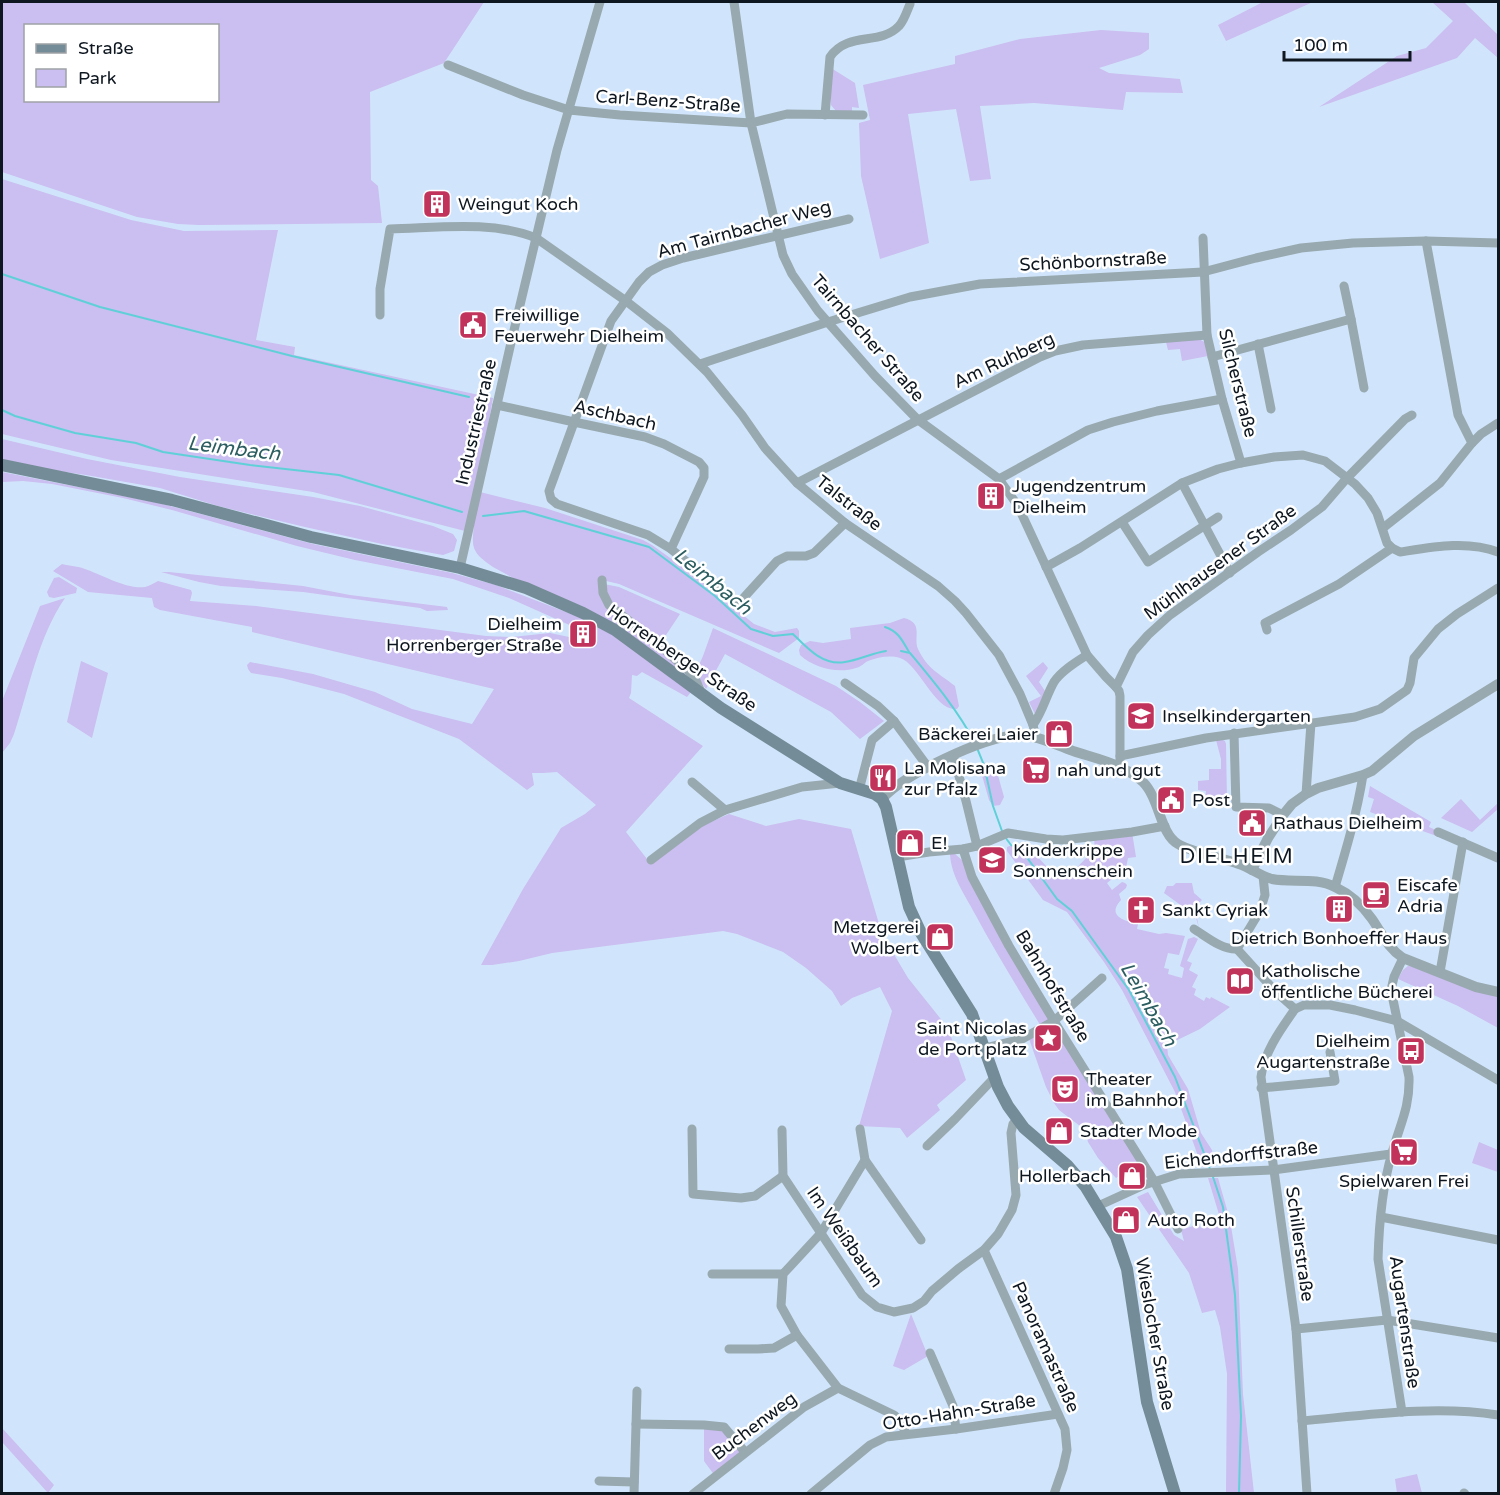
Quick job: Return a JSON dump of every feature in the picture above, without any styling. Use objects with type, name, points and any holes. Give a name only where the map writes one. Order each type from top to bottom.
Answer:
[{"type":"main road","name":"Horrenberger Straße","points":[[2,465],[172,500],[311,537],[460,568],[526,588],[584,613],[615,630],[702,695],[840,783],[875,794],[882,799]]},
{"type":"main road","name":"Wieslocher Straße","points":[[882,799],[886,807],[909,907],[921,933],[972,1014],[1008,1107],[1024,1128],[1067,1165],[1085,1186],[1116,1237],[1127,1269],[1147,1402],[1175,1494]]},
{"type":"street","name":"Industriestraße","points":[[460,568],[557,150],[600,2]]},
{"type":"street","name":"Carl-Benz-Straße","points":[[569,110],[751,123],[734,2]]},
{"type":"street","points":[[825,115],[830,57],[834,51],[843,44],[888,34],[900,25],[910,2]]},
{"type":"street","points":[[448,65],[523,95],[569,110]]},
{"type":"street","points":[[751,123],[787,114],[862,115]]},
{"type":"street","name":"Tairnbacher Straße","points":[[751,123],[783,255],[792,274],[818,311],[875,376],[917,419],[999,479],[1018,506],[1087,655],[1116,687]]},
{"type":"street","name":"Am Tairnbacher Weg","points":[[626,301],[644,277],[662,265],[849,219]]},
{"type":"street","name":"Talstraße","points":[[380,315],[380,289],[390,229],[496,228],[536,238],[626,301],[667,333],[700,364],[742,415],[765,448],[797,483],[844,523],[938,586],[960,607],[999,655],[1020,694],[1036,738]]},
{"type":"street","name":"Silcherstraße","points":[[1203,238],[1207,335],[1222,399],[1241,463]]},
{"type":"street","points":[[1426,241],[1458,415],[1472,443]]},
{"type":"street","name":"Schönbornstraße","points":[[700,364],[910,297],[980,284],[1203,272],[1301,248],[1353,243],[1426,241],[1498,246]]},
{"type":"street","points":[[1344,286],[1364,388]]},
{"type":"street","points":[[626,301],[611,321],[549,491],[551,499],[557,504],[648,535],[671,549],[738,604],[777,561],[787,556],[806,556],[814,553],[844,523]]},
{"type":"street","points":[[1212,357],[1351,319]]},
{"type":"street","name":"Am Ruhberg","points":[[797,483],[917,419],[1055,351],[1083,345],[1207,335]]},
{"type":"street","points":[[1258,344],[1271,409]]},
{"type":"street","points":[[999,479],[1088,430],[1157,411],[1222,399]]},
{"type":"street","name":"Aschbach","points":[[497,405],[645,437],[699,462],[704,468],[704,477],[671,549]]},
{"type":"street","name":"Mühlhausener Straße","points":[[1116,687],[1133,652],[1148,635],[1170,615],[1322,507],[1347,478],[1405,419],[1412,415]]},
{"type":"street","points":[[1383,528],[1440,483],[1472,443],[1498,423]]},
{"type":"street","points":[[1046,567],[1182,483],[1241,463],[1303,455],[1325,461],[1355,484],[1368,498],[1377,513],[1388,543],[1400,552],[1451,546],[1476,546],[1498,552]]},
{"type":"street","points":[[1182,483],[1230,573]]},
{"type":"street","points":[[1122,522],[1148,561],[1218,517]]},
{"type":"street","points":[[1268,630],[1265,624],[1339,584],[1392,548]]},
{"type":"street","points":[[602,580],[603,593],[609,605],[694,676],[702,695]]},
{"type":"street","points":[[1120,761],[1164,747],[1367,714],[1380,709],[1404,693],[1410,683],[1414,658],[1435,633],[1457,614],[1498,588]]},
{"type":"street","points":[[1033,725],[1057,678],[1087,655]]},
{"type":"street","points":[[845,683],[878,706],[894,721],[928,767]]},
{"type":"street","points":[[1252,870],[1268,838],[1292,804],[1318,788],[1372,771],[1414,736],[1498,684]]},
{"type":"street","points":[[1116,687],[1120,696],[1120,761]]},
{"type":"street","points":[[858,790],[872,740],[894,721]]},
{"type":"street","points":[[1306,794],[1311,723]]},
{"type":"street","points":[[1234,734],[1236,807],[1269,808],[1283,815]]},
{"type":"street","points":[[882,799],[895,787],[953,754],[1015,735],[1036,738],[1120,761],[1149,788],[1169,836],[1179,845],[1242,865],[1272,879],[1320,883],[1335,887],[1362,906],[1388,945],[1403,958],[1476,987],[1498,992]]},
{"type":"street","points":[[953,754],[976,846]]},
{"type":"street","points":[[1335,887],[1347,847],[1363,775]]},
{"type":"street","points":[[692,782],[725,810]]},
{"type":"street","points":[[651,860],[700,823],[725,810],[802,787],[840,783]]},
{"type":"street","points":[[897,857],[963,849],[1008,833],[1063,840],[1165,826]]},
{"type":"street","points":[[1438,832],[1498,858]]},
{"type":"street","points":[[1440,972],[1462,842]]},
{"type":"street","name":"Bahnhofstraße","points":[[963,849],[972,877],[1009,946],[1154,1181],[1178,1229]]},
{"type":"street","points":[[1237,949],[1260,911],[1265,895],[1263,876]]},
{"type":"street","points":[[1194,929],[1224,947],[1237,949]]},
{"type":"street","points":[[1237,949],[1275,991],[1295,1009],[1304,1005],[1340,1006],[1397,1021],[1498,1080]]},
{"type":"street","name":"Augartenstraße","points":[[1402,1412],[1378,1259],[1386,1178],[1391,1154],[1407,1106],[1409,1091],[1409,1077],[1391,990],[1403,958]]},
{"type":"street","points":[[985,1048],[1022,1039],[1054,1021],[1102,978]]},
{"type":"street","name":"Schillerstraße","points":[[1295,1009],[1273,1044],[1264,1062],[1261,1077],[1296,1329],[1307,1494]]},
{"type":"street","points":[[1262,1088],[1335,1080],[1330,1052]]},
{"type":"street","points":[[927,1146],[995,1077]]},
{"type":"street","name":"Im Weißbaum","points":[[783,1176],[862,1295],[877,1307],[894,1312],[913,1308],[984,1250],[998,1234],[1012,1210],[1016,1196],[1011,1133],[1017,1119]]},
{"type":"street","points":[[692,1129],[693,1194],[741,1198],[755,1196],[783,1176],[782,1131]]},
{"type":"street","points":[[860,1129],[865,1160],[921,1240]]},
{"type":"street","name":"Eichendorffstraße","points":[[1098,1206],[1154,1181],[1179,1174],[1273,1170],[1391,1154]]},
{"type":"street","points":[[865,1160],[821,1233],[783,1274],[781,1306],[797,1335],[838,1388],[894,1415],[901,1422],[906,1434]]},
{"type":"street","points":[[1381,1217],[1498,1240]]},
{"type":"street","name":"Panoramastraße","points":[[984,1250],[1065,1429],[1067,1450],[1054,1494]]},
{"type":"street","points":[[712,1274],[783,1274]]},
{"type":"street","points":[[1296,1329],[1387,1320],[1498,1338]]},
{"type":"street","points":[[729,1349],[774,1348],[797,1335]]},
{"type":"street","points":[[930,1353],[953,1406],[956,1429]]},
{"type":"street","name":"Buchenweg","points":[[693,1494],[804,1407],[838,1388]]},
{"type":"street","points":[[634,1494],[637,1391]]},
{"type":"street","points":[[1302,1420],[1402,1412],[1459,1411],[1498,1415]]},
{"type":"street","name":"Otto-Hahn-Straße","points":[[812,1494],[870,1445],[885,1437],[1058,1414]]},
{"type":"street","points":[[636,1424],[724,1427],[745,1452]]},
{"type":"street","points":[[599,1481],[634,1482]]},
{"type":"green space","points":[[2,2],[484,2],[444,63],[370,92],[371,180],[378,186],[382,223],[199,225],[137,217],[2,172]]},
{"type":"green space","points":[[1263,2],[1313,2],[1226,41],[1218,25]]},
{"type":"green space","points":[[1432,2],[1464,2],[1498,35],[1498,58],[1475,38],[1457,58],[1319,107],[1397,56],[1426,48],[1453,21]]},
{"type":"green space","points":[[1101,30],[1149,33],[1149,49],[1140,55],[1099,68],[1109,73],[1180,79],[1183,93],[1126,92],[1123,110],[1034,103],[980,106],[991,179],[970,181],[956,109],[908,114],[929,243],[880,259],[861,176],[859,123],[870,120],[863,85],[955,64],[955,56],[1020,39]]},
{"type":"green space","points":[[831,68],[855,83],[859,108],[852,107],[852,113],[836,111],[831,105]]},
{"type":"green space","points":[[2,179],[131,220],[184,231],[278,230],[256,340],[295,347],[294,355],[493,398],[476,491],[545,508],[643,540],[694,575],[754,624],[775,632],[797,628],[799,638],[779,653],[619,584],[602,580],[599,583],[619,587],[680,614],[660,644],[695,686],[658,657],[486,562],[475,550],[474,526],[469,520],[465,531],[313,492],[111,460],[2,434]]},
{"type":"green space","points":[[1199,339],[1206,343],[1208,356],[1182,361],[1180,349],[1168,350],[1166,342]]},
{"type":"green space","points":[[2,439],[87,459],[180,477],[360,506],[433,526],[453,534],[457,540],[454,551],[443,555],[305,527],[218,506],[160,488],[2,463]]},
{"type":"green space","points":[[2,472],[159,503],[313,544],[452,573],[496,585],[579,617],[610,633],[691,692],[687,697],[642,672],[637,676],[632,675],[629,698],[703,746],[626,832],[647,859],[704,825],[729,814],[766,826],[799,819],[851,829],[882,934],[908,978],[948,1028],[966,1080],[937,1105],[940,1110],[907,1138],[900,1128],[859,1126],[892,1011],[880,987],[852,998],[841,1006],[832,991],[806,968],[783,952],[737,934],[723,931],[552,953],[519,961],[481,965],[523,889],[561,828],[596,805],[557,772],[532,773],[534,785],[527,790],[459,739],[344,694],[282,678],[251,673],[247,665],[250,662],[313,674],[375,692],[412,709],[472,724],[494,689],[252,632],[252,627],[160,610],[154,607],[152,598],[88,592],[53,571],[62,564],[138,587],[147,587],[158,581],[191,590],[190,601],[256,606],[486,636],[512,637],[550,633],[569,637],[574,627],[509,598],[453,579],[297,546],[123,498],[52,484],[23,481],[2,482]]},
{"type":"green space","points":[[161,572],[303,586],[350,595],[447,607],[448,610],[427,611],[420,608],[303,592],[221,586]]},
{"type":"green space","points":[[59,577],[77,588],[76,593],[49,597],[47,592],[54,578]]},
{"type":"green space","points":[[65,598],[41,646],[14,734],[2,753],[2,701],[40,606]]},
{"type":"green space","points":[[904,618],[914,623],[916,627],[918,649],[926,662],[934,671],[955,686],[959,706],[957,709],[949,708],[941,703],[914,669],[900,658],[880,658],[849,670],[834,670],[812,663],[800,655],[801,645],[810,641],[823,643],[851,639],[850,628],[890,623]]},
{"type":"green space","points":[[713,628],[836,686],[884,721],[860,739],[831,712],[725,654],[706,689],[695,674]]},
{"type":"green space","points":[[81,661],[108,673],[92,738],[67,722]]},
{"type":"green space","points":[[1043,662],[1048,668],[1039,682],[1045,691],[1036,716],[1029,702],[1041,696],[1026,676]]},
{"type":"green space","points":[[1221,739],[1226,744],[1227,802],[1205,802],[1206,791],[1198,790],[1198,781],[1209,780],[1209,769],[1221,769],[1216,740]]},
{"type":"green space","points":[[982,762],[995,765],[1004,797],[1000,805],[993,806],[989,800],[979,765]]},
{"type":"green space","points":[[1370,786],[1431,822],[1429,827],[1456,839],[1442,838],[1370,812],[1374,799],[1368,797]]},
{"type":"green space","points":[[1461,799],[1480,820],[1498,803],[1498,809],[1472,832],[1441,818]]},
{"type":"green space","points":[[1132,832],[1136,857],[1128,858],[1126,868],[1107,883],[1112,890],[1122,882],[1127,885],[1119,894],[1121,900],[1116,914],[1138,924],[1137,929],[1185,936],[1179,955],[1168,953],[1164,968],[1169,969],[1168,974],[1182,978],[1184,968],[1180,966],[1188,939],[1194,937],[1198,939],[1187,961],[1192,963],[1189,970],[1198,975],[1192,987],[1196,989],[1194,995],[1204,1001],[1206,997],[1210,999],[1211,997],[1230,1007],[1200,1029],[1167,1045],[1168,1055],[1188,1089],[1201,1133],[1212,1150],[1214,1166],[1202,1167],[1175,1092],[1122,990],[1104,962],[1067,912],[1043,900],[1007,851],[1007,847],[1015,844],[1035,854],[1052,876],[1067,878],[1089,855],[1095,852],[1094,837]]},
{"type":"green space","points":[[950,854],[955,854],[962,860],[1142,1161],[1116,1178],[1098,1158],[1085,1132],[1054,1103],[1028,1036],[1042,1028],[963,892],[953,870]]},
{"type":"green space","points":[[1176,883],[1192,883],[1194,893],[1202,900],[1192,910],[1199,928],[1193,914],[1164,893],[1167,886],[1173,886]]},
{"type":"green space","points":[[1408,966],[1419,967],[1498,995],[1498,1028],[1458,1006],[1398,979]]},
{"type":"green space","points":[[1479,1142],[1498,1150],[1498,1172],[1472,1163]]},
{"type":"green space","points":[[1208,1178],[1218,1178],[1230,1220],[1238,1269],[1243,1394],[1254,1493],[1226,1493],[1227,1374],[1215,1310],[1202,1313],[1189,1273],[1137,1197],[1148,1192],[1174,1235],[1184,1241],[1181,1230],[1199,1224],[1201,1228],[1221,1221]]},
{"type":"green space","points":[[911,1314],[928,1356],[904,1370],[893,1366]]},
{"type":"green space","points":[[704,1425],[724,1427],[745,1452],[715,1476],[704,1461]]},
{"type":"green space","points":[[2,1428],[54,1485],[48,1493],[2,1442]]},
{"type":"green space","points":[[1417,1474],[1422,1493],[1397,1493],[1395,1479]]},
{"type":"waterway","points":[[2,274],[100,307],[292,356],[469,397]]},
{"type":"waterway","name":"Leimbach","points":[[2,410],[15,416],[75,433],[136,443],[163,452],[339,475],[462,512]]},
{"type":"waterway","name":"Leimbach","points":[[483,516],[524,511],[649,547],[715,596],[751,629],[773,636],[793,634],[823,659],[837,663],[845,662],[886,651]]},
{"type":"waterway","name":"Leimbach","points":[[885,627],[902,640],[909,652]]},
{"type":"waterway","name":"Leimbach","points":[[901,651],[910,653],[928,675],[953,707],[975,743]]},
{"type":"waterway","name":"Leimbach","points":[[977,748],[1002,831]]},
{"type":"waterway","name":"Leimbach","points":[[1005,837],[1011,845],[1023,852],[1057,899],[1072,911],[1129,990],[1175,1077],[1210,1169]]},
{"type":"waterway","name":"Leimbach","points":[[1212,1174],[1223,1207],[1235,1295],[1241,1416],[1239,1494]]},
{"type":"place","name":"Weingut Koch","points":[[437,204]]},
{"type":"place","name":"Freiwillige Feuerwehr Dielheim","points":[[473,325]]},
{"type":"place","name":"Jugendzentrum Dielheim","points":[[991,496]]},
{"type":"place","name":"Dielheim Horrenberger Straße","points":[[583,634]]},
{"type":"place","name":"Inselkindergarten","points":[[1141,716]]},
{"type":"place","name":"Bäckerei Laier","points":[[1059,734]]},
{"type":"place","name":"nah und gut","points":[[1036,770]]},
{"type":"place","name":"La Molisana zur Pfalz","points":[[883,778]]},
{"type":"place","name":"Post","points":[[1171,800]]},
{"type":"place","name":"Rathaus Dielheim","points":[[1252,823]]},
{"type":"place","name":"E!","points":[[910,843]]},
{"type":"place","name":"Kinderkrippe Sonnenschein","points":[[992,860]]},
{"type":"place","name":"Eiscafe Adria","points":[[1376,895]]},
{"type":"place","name":"Dietrich Bonhoeffer Haus","points":[[1339,909]]},
{"type":"place","name":"Sankt Cyriak","points":[[1141,910]]},
{"type":"place","name":"Metzgerei Wolbert","points":[[940,937]]},
{"type":"place","name":"Katholische öffentliche Bücherei","points":[[1240,981]]},
{"type":"place","name":"Saint Nicolas de Port platz","points":[[1048,1038]]},
{"type":"place","name":"Dielheim Augartenstraße","points":[[1411,1051]]},
{"type":"place","name":"Theater im Bahnhof","points":[[1065,1089]]},
{"type":"place","name":"Stadter Mode","points":[[1059,1131]]},
{"type":"place","name":"Spielwaren Frei","points":[[1404,1152]]},
{"type":"place","name":"Hollerbach","points":[[1132,1176]]},
{"type":"place","name":"Auto Roth","points":[[1126,1220]]},
{"type":"district","name":"DIELHEIM","points":[[1237,856]]}]
